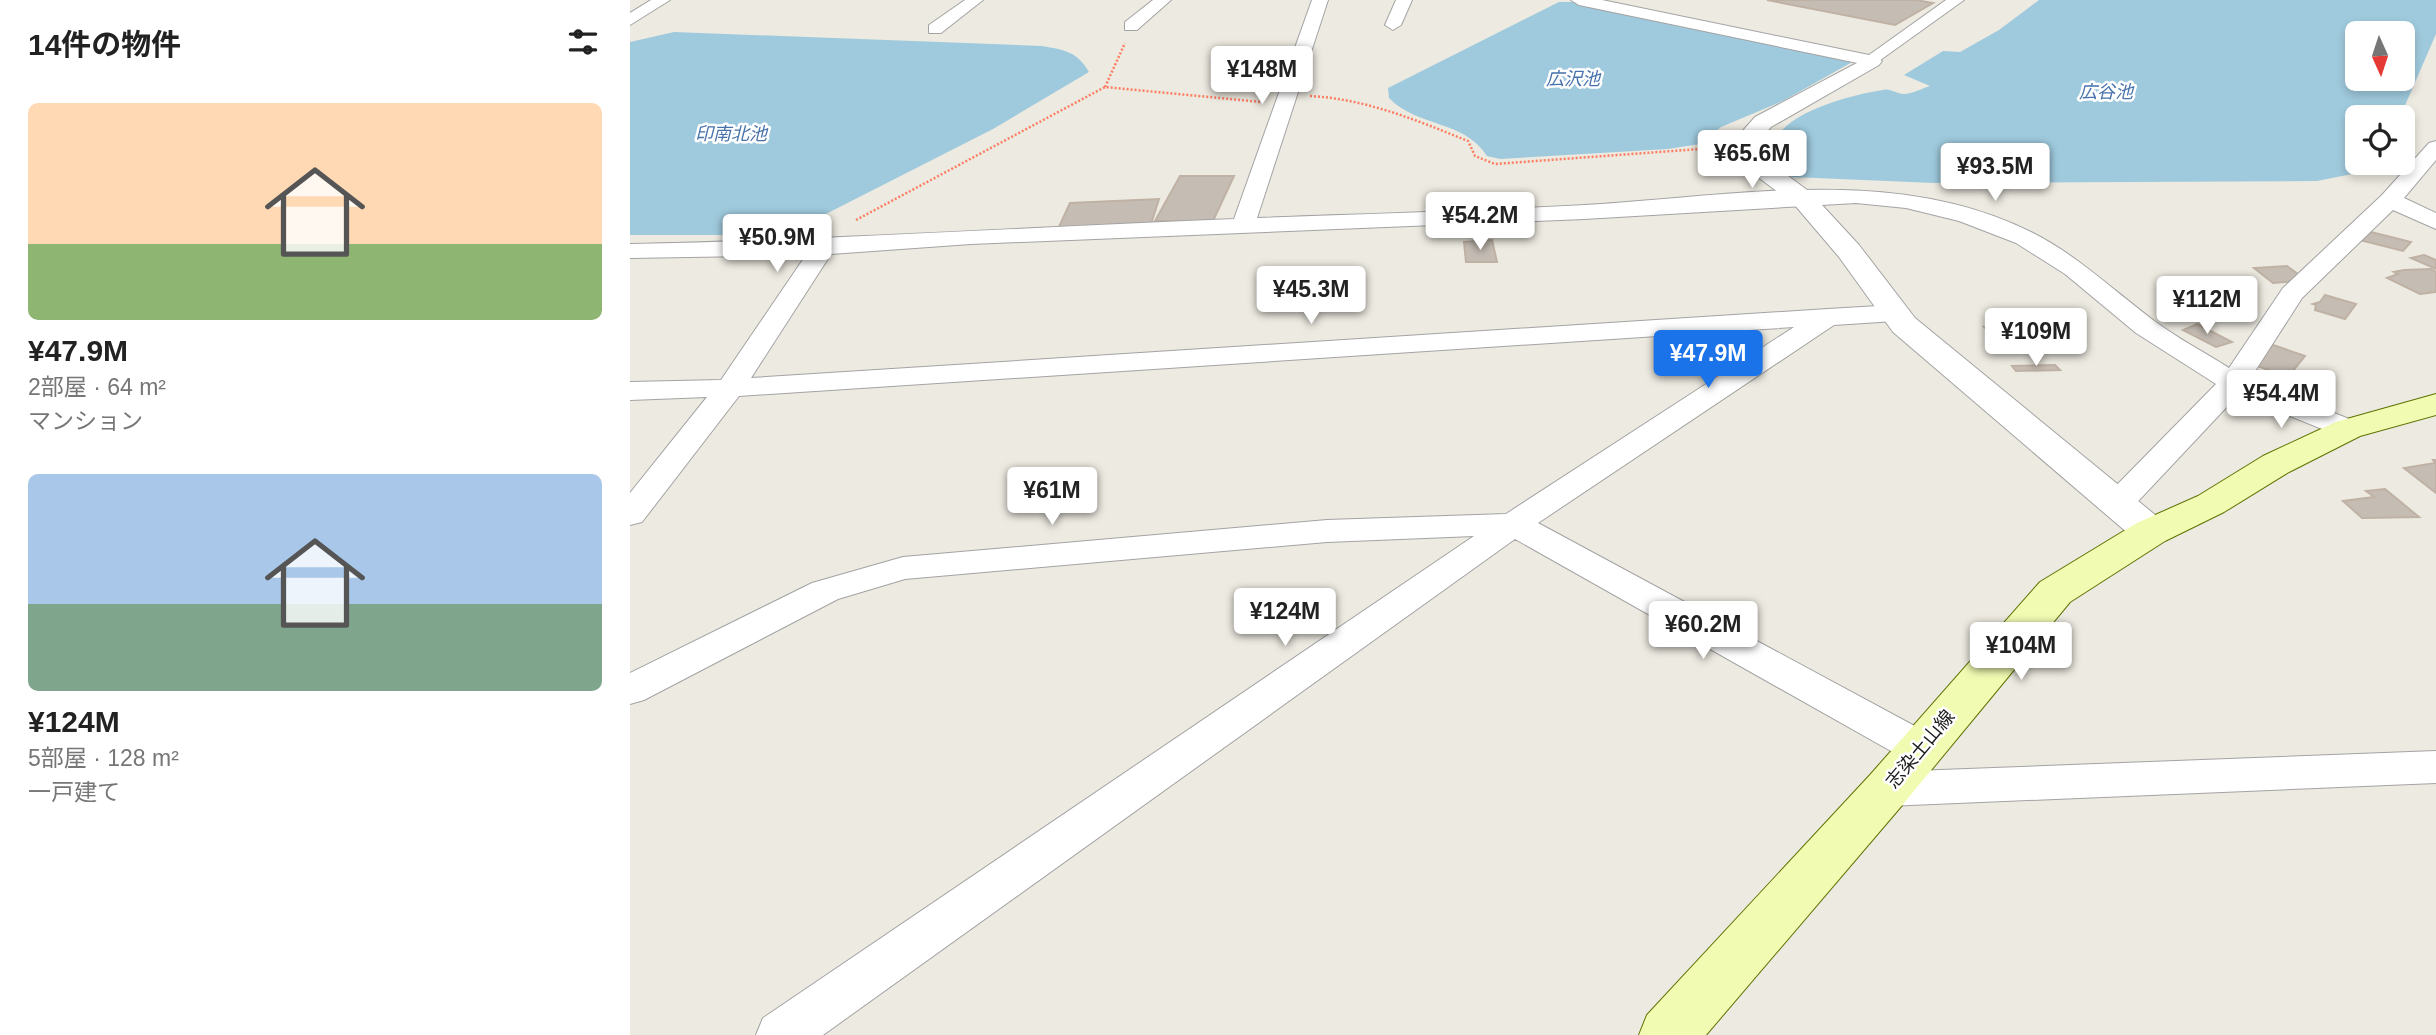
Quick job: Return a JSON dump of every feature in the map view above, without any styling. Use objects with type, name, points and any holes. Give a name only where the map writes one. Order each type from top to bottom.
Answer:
[{"type":"main road","name":"志染土山線","points":[[1668,1035],[1887,789],[2056,592],[2151,532],[2211,504],[2276,464],[2348,429],[2436,404]]},
{"type":"street","points":[[630,20],[662,0]]},
{"type":"street","points":[[935,29],[975,0]]},
{"type":"street","points":[[1131,26],[1163,0]]},
{"type":"street","points":[[1243,226],[1320,0]]},
{"type":"street","points":[[1392,25],[1404,0]]},
{"type":"street","points":[[1579,0],[1872,61]]},
{"type":"street","points":[[1956,0],[1872,61],[1763,122],[1752,134],[1752,145],[1760,167],[1802,198],[1849,251],[1900,319],[2151,532]]},
{"type":"street","points":[[2116,505],[2233,383],[2292,293],[2389,200],[2436,147]]},
{"type":"street","points":[[630,251],[823,247],[1584,212],[1802,198],[1856,196],[1906,201],[1967,216],[2024,238],[2074,269],[2145,327],[2233,383],[2348,429]]},
{"type":"street","points":[[2389,200],[2436,222]]},
{"type":"street","points":[[630,514],[730,388],[823,247]]},
{"type":"street","points":[[630,391],[730,388],[1828,317],[1900,319]]},
{"type":"street","points":[[781,1035],[1526,531],[1828,317]]},
{"type":"street","points":[[1526,531],[1848,326],[1900,319]]},
{"type":"street","points":[[630,690],[825,591],[903,568],[1326,531],[1526,531],[1920,748]]},
{"type":"street","points":[[1887,789],[2436,767]]},
{"type":"path","points":[[1105,87],[1131,26]]},
{"type":"path","points":[[823,247],[827,235],[1105,87],[1272,103],[1287,97],[1351,99],[1468,141],[1475,156],[1495,164],[1679,153],[1752,145]]},
{"type":"water","name":"広谷池","points":[[2039,0],[2436,0],[2436,34],[2415,82],[2415,21],[2345,21],[2345,91],[2411,91],[2405,105],[2345,105],[2347,175],[2317,181],[1934,183],[1792,177],[1777,161],[1774,145],[1781,132],[1794,120],[1812,110],[1870,92],[1891,90],[1907,94],[1930,86],[1904,75],[1943,51],[1960,52],[1999,30]]},
{"type":"water","name":"広沢池","points":[[1559,2],[1575,2],[1854,61],[1783,101],[1721,127],[1700,144],[1668,149],[1500,159],[1487,156],[1466,136],[1413,115],[1389,98],[1388,88]]},
{"type":"water","name":"印南北池","points":[[674,32],[1042,46],[1063,50],[1075,56],[1089,72],[993,129],[818,218],[755,235],[630,235],[630,42]]},
{"type":"building","points":[[1767,0],[1916,0],[1933,3],[1895,25]]},
{"type":"building","points":[[1180,176],[1234,176],[1213,221],[1155,221]]},
{"type":"building","points":[[1159,199],[1151,224],[1058,229],[1070,203]]},
{"type":"building","points":[[2371,232],[2411,242],[2403,251],[2360,240]]},
{"type":"building","points":[[1492,240],[1497,262],[1466,262],[1464,242]]},
{"type":"building","points":[[2424,255],[2436,260],[2436,269],[2411,258]]},
{"type":"building","points":[[2287,266],[2306,280],[2273,283],[2254,268]]},
{"type":"building","points":[[2431,269],[2436,272],[2436,292],[2420,294],[2387,278],[2398,274],[2394,272]]},
{"type":"building","points":[[2325,295],[2356,304],[2345,319],[2315,310],[2316,305],[2313,304],[2320,302]]},
{"type":"building","points":[[2197,324],[2232,342],[2216,347],[2183,330]]},
{"type":"building","points":[[1984,327],[2053,331],[2064,346],[2005,349]]},
{"type":"building","points":[[2273,345],[2305,356],[2288,377],[2252,364]]},
{"type":"building","points":[[2055,365],[2060,370],[2016,371],[2012,366]]},
{"type":"building","points":[[2433,460],[2436,460],[2436,493],[2404,468],[2435,463]]},
{"type":"building","points":[[2385,489],[2419,517],[2362,518],[2343,501],[2374,497],[2366,491]]}]
